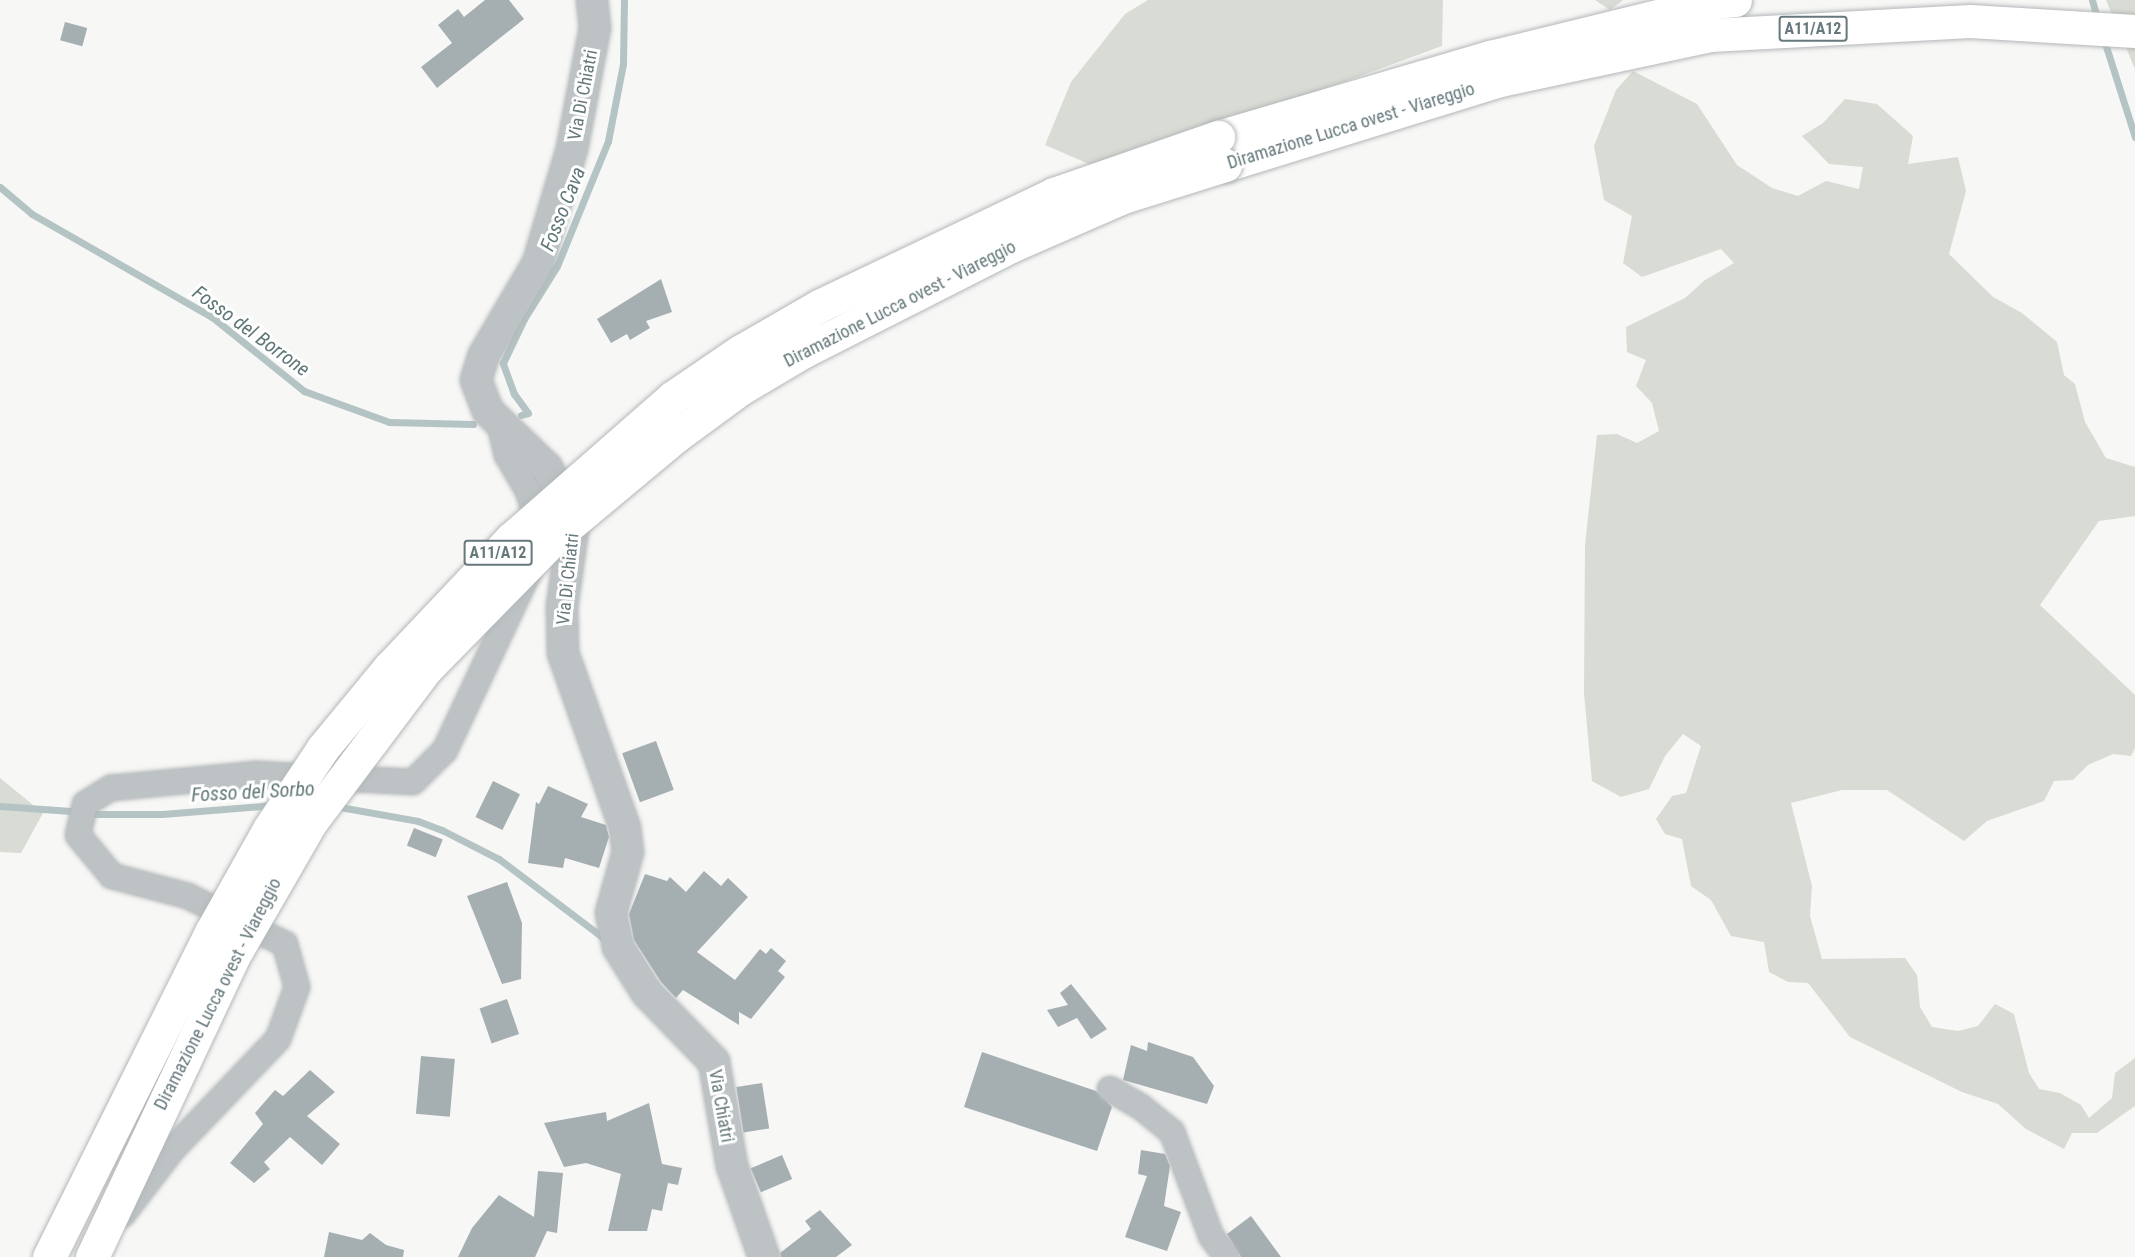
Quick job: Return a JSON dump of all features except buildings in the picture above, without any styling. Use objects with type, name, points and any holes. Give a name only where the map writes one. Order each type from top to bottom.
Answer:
[{"type":"highway","name":"Diramazione Lucca ovest - Viareggio","points":[[50,1257],[211,932],[269,829],[323,748],[389,668],[511,539],[672,398],[741,351],[821,305],[1054,194],[1222,151],[1714,2],[1735,0]]},
{"type":"highway","name":"Diramazione Lucca ovest - Viareggio","points":[[1493,69],[1710,35],[1970,21],[2135,31]]},
{"type":"highway","name":"Diramazione Lucca ovest - Viareggio","points":[[91,1257],[233,957],[311,822],[426,669],[557,535],[686,429],[740,389],[804,351],[1011,246],[1222,151]]},
{"type":"street","name":"Via Di Chiatri","points":[[592,0],[596,28],[572,148],[538,263],[484,355],[476,380],[488,411],[548,468],[574,522],[562,606],[563,653],[625,828],[628,852],[611,913]]},
{"type":"street","points":[[91,1257],[171,1150],[278,1039],[297,987],[285,944],[188,896],[112,876],[78,835],[85,804],[111,788],[256,774],[413,782],[445,750],[528,575],[541,531],[528,491],[507,455],[499,421]]},
{"type":"street","name":"Via Chiatri","points":[[611,913],[618,947],[632,972],[714,1062],[732,1166],[760,1256]]},
{"type":"street","points":[[1110,1089],[1141,1107],[1172,1132],[1211,1236],[1227,1257]]},
{"type":"shaded area","points":[[1148,0],[1443,0],[1442,46],[1103,170],[1045,145],[1071,82],[1125,14]]},
{"type":"shaded area","points":[[1595,0],[1623,0],[1610,10]]},
{"type":"shaded area","points":[[2106,0],[2135,0],[2135,69]]},
{"type":"shaded area","points":[[1633,71],[1697,104],[1737,165],[1772,188],[1798,196],[1826,181],[1859,189],[1863,167],[1829,164],[1802,136],[1823,123],[1845,99],[1877,104],[1913,136],[1908,164],[1958,157],[1966,191],[1949,254],[1993,297],[2022,313],[2057,342],[2064,375],[2075,384],[2085,422],[2106,458],[2135,467],[2135,516],[2099,521],[2040,605],[2135,695],[2135,748],[2131,756],[2113,754],[2088,765],[2073,780],[2054,781],[2044,801],[1987,821],[1964,841],[1887,790],[1842,790],[1791,803],[1812,886],[1810,916],[1822,959],[1905,958],[1917,975],[1920,1007],[1932,1027],[1958,1031],[1978,1026],[1995,1004],[2014,1014],[2029,1073],[2039,1089],[2060,1093],[2081,1105],[2089,1118],[2112,1098],[2115,1073],[2135,1058],[2135,1106],[2097,1133],[2072,1133],[2064,1149],[2026,1129],[1998,1104],[1962,1092],[1850,1037],[1808,983],[1788,982],[1769,972],[1764,942],[1731,936],[1711,900],[1691,886],[1682,839],[1665,834],[1656,819],[1672,796],[1686,793],[1701,746],[1683,734],[1665,756],[1649,789],[1621,797],[1592,781],[1584,693],[1585,545],[1597,435],[1617,434],[1637,443],[1659,431],[1652,403],[1636,386],[1646,360],[1627,352],[1626,327],[1685,298],[1705,280],[1734,263],[1721,249],[1642,277],[1623,263],[1632,216],[1604,200],[1594,146],[1616,90]]},
{"type":"shaded area","points":[[0,778],[43,813],[21,853],[0,852]]},
{"type":"waterway","name":"Fosso Cava","points":[[521,415],[528,413],[514,394],[503,363],[524,319],[557,266],[608,141],[623,64],[624,0]]},
{"type":"waterway","points":[[2092,0],[2098,21]]},
{"type":"waterway","points":[[2103,37],[2135,137]]},
{"type":"waterway","name":"Fosso del Borrone","points":[[0,187],[32,214],[212,317],[304,391],[389,422],[473,424]]},
{"type":"waterway","name":"Fosso del Sorbo","points":[[87,814],[162,814],[273,805]]},
{"type":"waterway","name":"Fosso del Sorbo","points":[[0,806],[71,811]]},
{"type":"waterway","name":"Fosso del Sorbo","points":[[334,806],[418,821],[442,830],[499,859],[602,937]]}]
